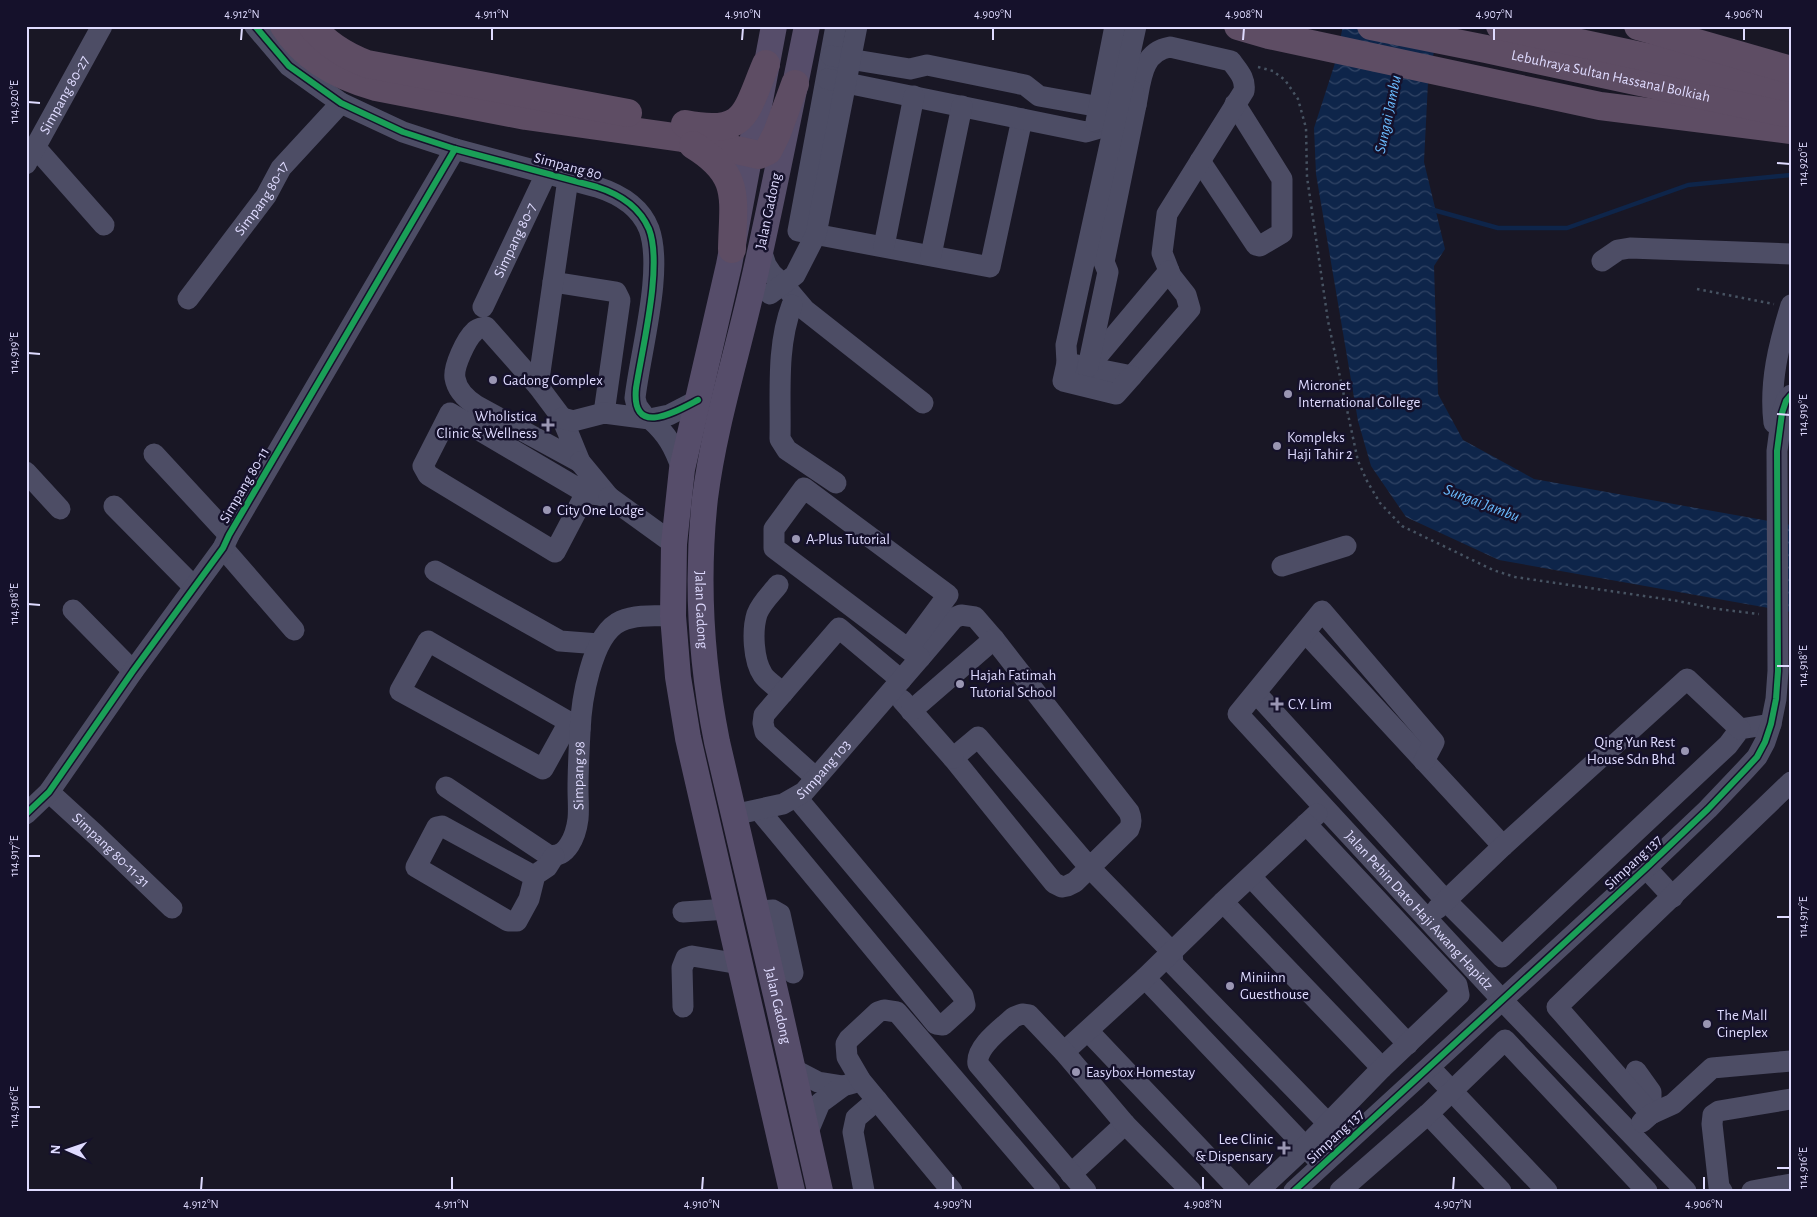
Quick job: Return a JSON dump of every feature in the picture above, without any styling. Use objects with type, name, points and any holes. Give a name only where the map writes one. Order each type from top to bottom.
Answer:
[{"type":"highway","points":[[284,26],[310,56],[354,81],[526,116],[682,138],[750,154],[759,155],[768,151],[777,133],[795,84]]},
{"type":"highway","points":[[312,26],[327,42],[340,51],[367,64],[704,128],[728,126],[738,121],[746,110],[766,64]]},
{"type":"highway","points":[[1238,26],[1269,35],[1600,106],[1791,130]]},
{"type":"highway","name":"Lebuhraya Sultan Hassanal Bolkiah","points":[[1371,26],[1791,114]]},
{"type":"highway","name":"Lebuhraya Sultan Hassanal Bolkiah","points":[[1500,26],[1791,88]]},
{"type":"highway","points":[[1638,26],[1791,70]]},
{"type":"highway","points":[[682,138],[709,155],[720,165],[728,177],[733,196],[732,249]]},
{"type":"main road","name":"Jalan Gadong","points":[[774,26],[732,249],[682,469],[674,544],[673,616],[678,677],[688,738],[792,1191]]},
{"type":"main road","name":"Jalan Gadong","points":[[807,26],[760,250],[768,289],[716,436],[705,498],[700,605],[709,703],[820,1191]]},
{"type":"street","name":"Simpang 80-27","points":[[31,155],[102,26]]},
{"type":"street","name":"Simpang 80","points":[[255,26],[289,66],[341,103],[403,132],[455,149],[615,193],[629,202],[641,216],[648,229],[653,246],[654,267],[635,398],[637,406],[663,430],[674,446],[682,469]]},
{"type":"street","points":[[836,26],[841,58]]},
{"type":"street","points":[[768,289],[795,275],[807,233],[841,58],[858,26]]},
{"type":"street","points":[[1088,367],[1108,272],[1104,262],[1115,26]]},
{"type":"street","points":[[837,80],[1086,132],[1112,115],[1146,62],[1155,52],[1163,48],[1170,47],[1231,61],[1240,72],[1245,84],[1244,91],[1167,214],[1162,253],[1170,271],[1186,294],[1190,309],[1116,394],[1063,381],[1067,363],[1066,345],[1112,115],[1127,66],[1136,26]]},
{"type":"street","points":[[841,58],[910,69],[927,65],[1025,85],[1039,96],[1112,115]]},
{"type":"street","points":[[884,246],[914,96]]},
{"type":"street","name":"Simpang 80-17","points":[[188,299],[266,196],[280,168],[341,103]]},
{"type":"street","points":[[1200,161],[1256,246],[1260,246],[1282,233],[1282,179],[1235,104]]},
{"type":"street","points":[[931,255],[962,106]]},
{"type":"street","points":[[807,233],[990,267],[1022,119]]},
{"type":"street","name":"Simpang 80-11","points":[[28,810],[49,792],[132,671],[226,542],[455,149]]},
{"type":"street","points":[[31,155],[104,225]]},
{"type":"street","name":"Simpang 80-7","points":[[482,307],[546,174]]},
{"type":"street","points":[[538,386],[568,179]]},
{"type":"street","points":[[1602,261],[1618,250],[1630,248],[1791,254]]},
{"type":"street","points":[[1088,367],[1170,271]]},
{"type":"street","points":[[553,282],[616,292],[620,300],[604,413]]},
{"type":"street","points":[[768,289],[799,308],[924,403]]},
{"type":"street","points":[[768,289],[776,304],[779,316],[782,348]]},
{"type":"street","points":[[1778,450],[1772,408],[1773,378],[1779,346],[1790,306]]},
{"type":"street","points":[[799,308],[784,328],[780,439],[787,450],[836,484]]},
{"type":"street","points":[[580,462],[467,400],[458,389],[455,371],[467,340],[477,329],[486,327],[538,386],[562,418],[580,462],[609,497],[674,544]]},
{"type":"street","points":[[1067,363],[1132,376]]},
{"type":"street","points":[[1778,450],[1782,413],[1786,401],[1791,395]]},
{"type":"street","points":[[562,418],[573,420],[604,413],[648,418],[669,415],[698,400]]},
{"type":"street","points":[[586,493],[555,552],[428,475],[423,466],[450,414],[586,493],[609,497]]},
{"type":"street","name":"Simpang 137","points":[[1294,1191],[1646,868],[1708,809],[1757,757],[1765,742],[1771,724],[1782,640],[1777,515],[1778,450]]},
{"type":"street","points":[[154,454],[226,542],[294,630]]},
{"type":"street","points":[[26,472],[60,509]]},
{"type":"street","points":[[804,488],[948,595],[914,654],[774,548],[774,529],[804,488]]},
{"type":"street","points":[[114,506],[194,587]]},
{"type":"street","points":[[1282,566],[1346,546]]},
{"type":"street","points":[[435,571],[560,641],[599,644]]},
{"type":"street","points":[[778,585],[758,614],[755,634],[756,657],[759,669],[764,677],[783,693]]},
{"type":"street","points":[[73,610],[132,671]]},
{"type":"street","points":[[1424,761],[1434,742],[1322,612],[1256,693],[1446,901],[1502,957],[1728,746],[1740,729],[1771,724]]},
{"type":"street","name":"Simpang 98","points":[[535,875],[547,867],[574,836],[578,819],[574,726],[599,644],[609,630],[620,621],[640,616],[673,616]]},
{"type":"street","points":[[816,778],[765,732],[762,723],[764,715],[839,628],[897,685],[911,711],[953,758],[1054,884],[1062,887],[1072,884],[1129,829],[1132,824],[1129,812],[994,639],[975,618],[961,616],[954,618],[914,654]]},
{"type":"street","points":[[1306,633],[1503,846]]},
{"type":"street","points":[[911,711],[994,639]]},
{"type":"street","points":[[428,641],[574,726],[543,769],[400,690],[428,641]]},
{"type":"street","name":"Simpang 103","points":[[733,815],[783,804],[797,798],[804,792],[897,685],[914,654]]},
{"type":"street","points":[[1428,918],[1503,846],[1687,679],[1740,729]]},
{"type":"street","name":"Jalan Pehin Dato Haji Awang Hapidz","points":[[1256,693],[1238,714],[1503,1001],[1686,1191]]},
{"type":"street","points":[[953,758],[978,737],[1090,868],[1172,952],[1173,964],[1346,1142]]},
{"type":"street","points":[[1651,1114],[1557,1007],[1791,782]]},
{"type":"street","points":[[446,787],[548,855],[560,853]]},
{"type":"street","name":"Simpang 80-11-31","points":[[49,792],[172,908]]},
{"type":"street","points":[[759,810],[936,1024],[942,1025],[964,1005],[963,996],[797,798]]},
{"type":"street","points":[[1064,1052],[1145,978],[1324,807]]},
{"type":"street","points":[[1258,1191],[1459,994],[1457,985],[1306,824]]},
{"type":"street","points":[[442,826],[535,875],[529,899],[517,922],[508,921],[416,867],[437,827],[442,826]]},
{"type":"street","points":[[1646,868],[1673,897]]},
{"type":"street","points":[[1252,876],[1408,1044]]},
{"type":"street","points":[[1223,902],[1382,1068]]},
{"type":"street","points":[[1558,904],[1580,928]]},
{"type":"street","points":[[683,912],[728,910]]},
{"type":"street","points":[[756,912],[773,910],[780,914],[793,973]]},
{"type":"street","points":[[1433,959],[1451,943]]},
{"type":"street","points":[[683,1007],[682,968],[686,958],[692,956],[740,964]]},
{"type":"street","points":[[1145,978],[1322,1165]]},
{"type":"street","points":[[852,1084],[846,1044],[849,1039],[878,1012],[884,1010],[897,1012],[1050,1191]]},
{"type":"street","points":[[1086,1191],[980,1068],[977,1059],[980,1049],[1014,1017],[1022,1014],[1029,1015],[1064,1052],[1125,1124],[1191,1191]]},
{"type":"street","points":[[1088,1031],[1240,1191]]},
{"type":"street","points":[[1346,1188],[1428,1114],[1505,1040],[1647,1191]]},
{"type":"street","points":[[1631,1133],[1651,1114],[1673,1104],[1712,1068],[1791,1061]]},
{"type":"street","points":[[1430,1068],[1547,1191]]},
{"type":"street","points":[[793,1069],[818,1082],[852,1084],[877,1100],[952,1191]]},
{"type":"street","points":[[1636,1071],[1651,1092],[1651,1114]]},
{"type":"street","points":[[807,1134],[820,1103],[852,1084]]},
{"type":"street","points":[[1718,1190],[1712,1124],[1714,1115],[1719,1111],[1791,1099]]},
{"type":"street","points":[[864,1191],[853,1132],[856,1118],[877,1100]]},
{"type":"street","points":[[1428,1114],[1501,1191]]},
{"type":"street","points":[[1070,1174],[1125,1124]]},
{"type":"street","points":[[1657,1191],[1672,1175]]},
{"type":"street","points":[[1752,1191],[1791,1184]]},
{"type":"path","points":[[1240,72],[1256,67],[1273,71],[1285,80],[1298,100],[1306,128],[1307,177],[1328,321],[1358,461],[1380,503],[1402,526],[1493,570],[1515,577],[1763,615]]},
{"type":"path","points":[[1697,289],[1790,306]]},
{"type":"water","name":"Sungai Jambu","points":[[1343,26],[1439,26],[1428,82],[1424,162],[1445,249],[1434,266],[1438,394],[1463,440],[1534,479],[1791,525],[1791,612],[1499,560],[1406,517],[1371,466],[1358,421],[1316,174],[1314,128],[1335,63]]},
{"type":"waterway","points":[[1430,209],[1498,228],[1567,228],[1688,185],[1791,175]]},
{"type":"cycle path","points":[[255,26],[289,66],[341,103],[403,132],[455,149],[597,187],[613,193],[634,207],[649,229],[653,245],[654,264],[650,307],[636,388],[636,403],[640,413],[647,417],[656,417],[667,415],[698,400]]},
{"type":"cycle path","points":[[26,814],[49,792],[133,671],[223,548],[455,149]]},
{"type":"cycle path","points":[[1294,1191],[1646,868],[1708,809],[1757,757],[1765,742],[1771,724],[1776,699],[1778,671],[1777,451],[1782,413],[1786,401],[1791,395]]},
{"type":"place","name":"Gadong Complex","points":[[493,380]]},
{"type":"place","name":"Micronet International College","points":[[1288,394]]},
{"type":"place","name":"Wholistica Clinic & Wellness","points":[[548,425]]},
{"type":"place","name":"Kompleks Haji Tahir 2","points":[[1277,446]]},
{"type":"place","name":"City One Lodge","points":[[547,510]]},
{"type":"place","name":"A-Plus Tutorial","points":[[796,539]]},
{"type":"place","name":"Hajah Fatimah Tutorial School","points":[[960,684]]},
{"type":"place","name":"C.Y. Lim","points":[[1277,704]]},
{"type":"place","name":"Qing Yun Rest House Sdn Bhd","points":[[1685,751]]},
{"type":"place","name":"Miniinn Guesthouse","points":[[1230,986]]},
{"type":"place","name":"The Mall Cineplex","points":[[1707,1024]]},
{"type":"place","name":"Easybox Homestay","points":[[1076,1072]]},
{"type":"place","name":"Lee Clinic & Dispensary","points":[[1284,1148]]}]
